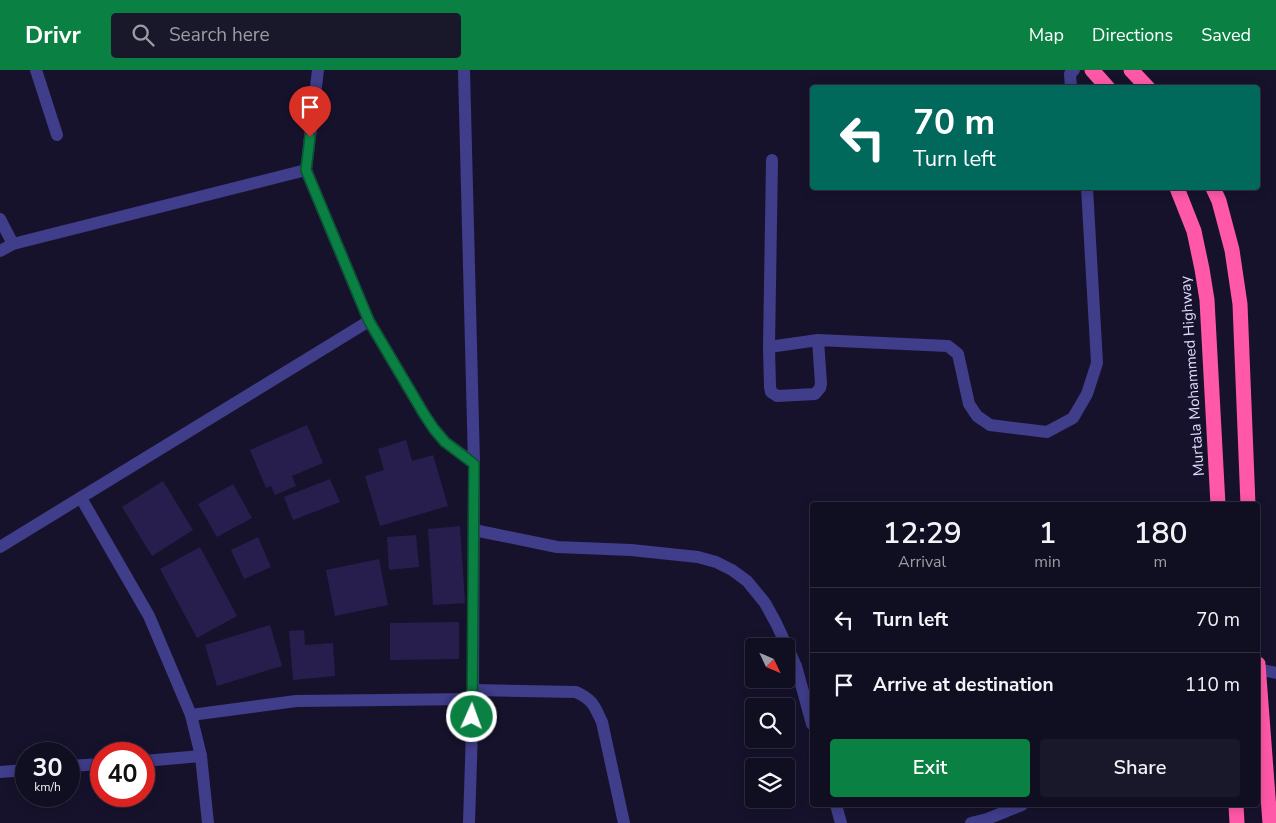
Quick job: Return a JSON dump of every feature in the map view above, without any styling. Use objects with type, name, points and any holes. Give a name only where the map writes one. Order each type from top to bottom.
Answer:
[{"type":"highway","points":[[1092,70],[1105,85]]},
{"type":"highway","points":[[1131,70],[1145,85]]},
{"type":"highway","name":"Murtala Mohammed Highway","points":[[1178,190],[1194,231],[1207,300],[1218,502]]},
{"type":"highway","points":[[1214,190],[1219,201],[1232,250],[1240,304],[1248,502]]},
{"type":"highway","points":[[1260,695],[1270,823]]},
{"type":"highway","points":[[1236,807],[1238,823]]},
{"type":"street","points":[[36,70],[57,136]]},
{"type":"street","points":[[318,70],[306,170],[369,321],[434,429],[445,442],[474,464]]},
{"type":"street","points":[[464,70],[474,464],[473,695],[469,823]]},
{"type":"street","points":[[1071,85],[1070,74],[1074,70]]},
{"type":"street","points":[[772,160],[771,392],[777,396],[816,394],[821,384],[818,340]]},
{"type":"street","points":[[0,251],[13,244],[306,170]]},
{"type":"street","points":[[770,347],[818,340],[948,346],[958,354],[969,404],[977,416],[990,425],[1047,432],[1073,418],[1087,394],[1097,363],[1087,190]]},
{"type":"street","points":[[0,219],[13,244]]},
{"type":"street","points":[[0,547],[369,321]]},
{"type":"street","points":[[81,498],[149,616],[191,715],[201,756],[208,823]]},
{"type":"street","points":[[474,530],[557,547],[631,550],[698,557],[716,562],[732,570],[747,581],[765,603],[776,623],[796,666],[810,717]]},
{"type":"street","points":[[1260,669],[1276,673]]},
{"type":"street","points":[[191,715],[296,701],[576,692],[589,699],[602,722],[624,823]]},
{"type":"street","points":[[155,760],[201,756]]},
{"type":"street","points":[[0,772],[15,771]]},
{"type":"street","points":[[837,807],[841,823]]},
{"type":"street","points":[[971,823],[1017,807]]},
{"type":"building","points":[[307,425],[323,463],[292,476],[296,486],[275,495],[271,486],[266,488],[250,450]]},
{"type":"building","points":[[406,440],[412,461],[433,455],[448,506],[380,526],[365,476],[384,470],[378,449]]},
{"type":"building","points":[[330,479],[340,502],[293,520],[284,497]]},
{"type":"building","points":[[163,481],[193,530],[152,556],[122,507]]},
{"type":"building","points":[[233,484],[252,518],[217,537],[198,504]]},
{"type":"building","points":[[460,526],[465,603],[433,605],[428,529]]},
{"type":"building","points":[[416,535],[419,567],[389,570],[387,537]]},
{"type":"building","points":[[258,537],[271,567],[244,579],[231,550]]},
{"type":"building","points":[[200,547],[237,616],[197,638],[160,569]]},
{"type":"building","points":[[379,559],[388,605],[335,616],[326,570]]},
{"type":"building","points":[[459,622],[459,659],[390,660],[390,623]]},
{"type":"building","points":[[270,625],[282,666],[217,686],[205,645]]},
{"type":"building","points":[[304,630],[305,645],[333,643],[335,676],[293,680],[289,631]]},
{"type":"route","points":[[310,137],[306,170],[369,321],[434,429],[445,442],[474,464],[472,717]]}]
